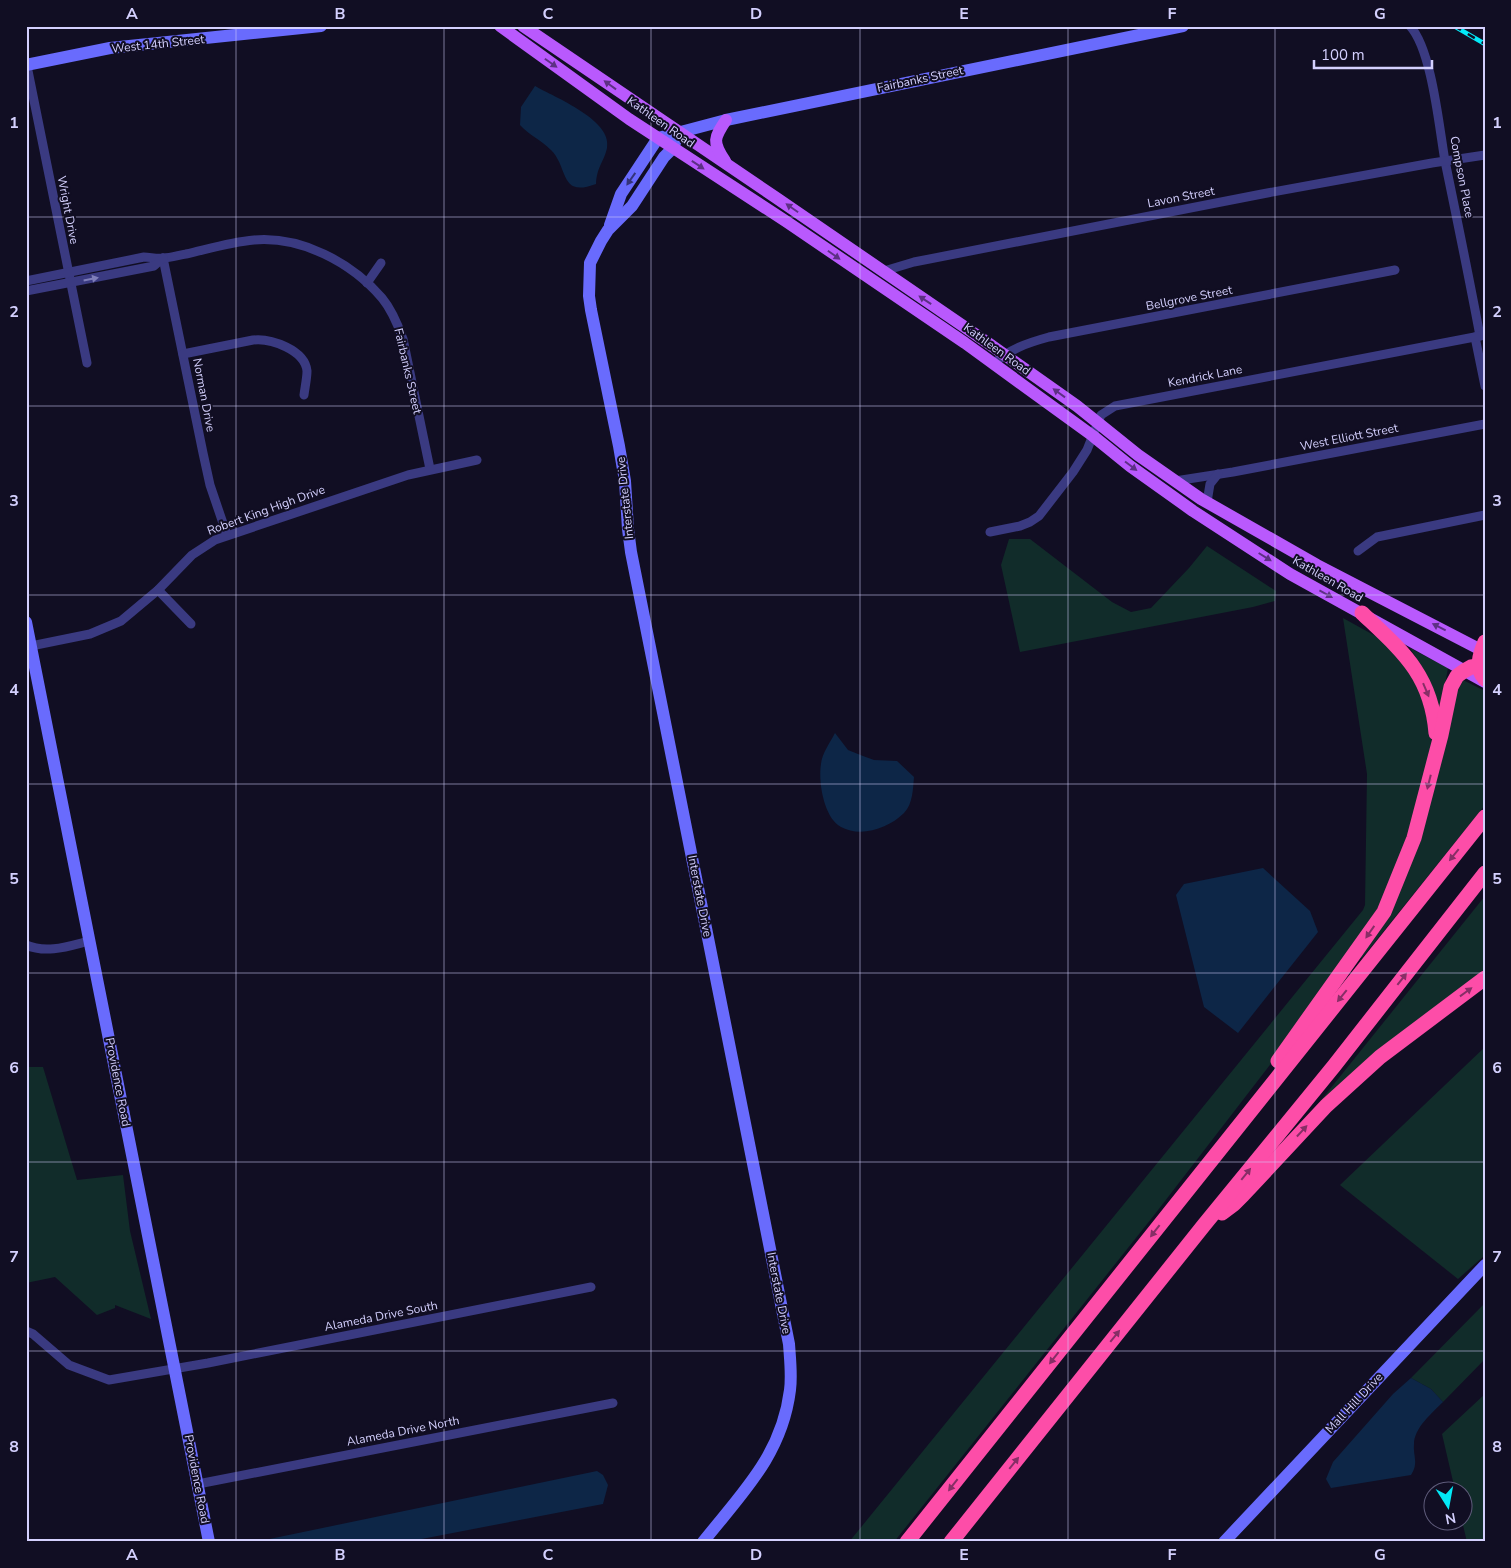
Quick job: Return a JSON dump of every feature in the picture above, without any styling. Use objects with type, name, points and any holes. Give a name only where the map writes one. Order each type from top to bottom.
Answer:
[{"type":"highway","points":[[1362,613],[1398,647],[1413,664],[1424,683],[1435,718],[1437,750]]},
{"type":"highway","points":[[1185,1192],[1384,912],[1414,838],[1437,750],[1450,687],[1457,676],[1481,663]]},
{"type":"highway","points":[[908,1542],[1485,817]]},
{"type":"highway","points":[[951,1542],[1204,1225],[1334,1066],[1485,873]]},
{"type":"highway","points":[[1204,1225],[1234,1204],[1326,1106],[1380,1058],[1485,978]]},
{"type":"main road","name":"Kathleen Road","points":[[500,26],[658,138],[787,222],[993,364],[1130,466],[1290,574],[1362,613],[1481,663]]},
{"type":"main road","name":"Kathleen Road","points":[[530,28],[1004,354],[1077,406],[1175,481],[1207,502],[1481,663]]},
{"type":"main road","points":[[726,120],[717,133],[716,146],[730,167]]},
{"type":"street","name":"West 14th Street","points":[[27,64],[110,48],[245,31],[321,26]]},
{"type":"street","name":"Fairbanks Street","points":[[658,138],[726,120],[1183,26]]},
{"type":"street","name":"Compson Place","points":[[1410,26],[1419,39],[1427,63],[1480,336],[1485,386]]},
{"type":"street","points":[[523,43],[530,28]]},
{"type":"street","name":"Wright Drive","points":[[27,64],[87,363]]},
{"type":"street","name":"Interstate Drive","points":[[679,132],[673,148],[664,157],[632,206],[608,230],[600,241],[590,263],[589,296],[625,481],[631,552],[789,1344],[790,1388],[787,1410],[772,1451],[763,1467],[703,1542]]},
{"type":"street","name":"Interstate Drive","points":[[608,230],[621,194],[658,138]]},
{"type":"street","name":"Lavon Street","points":[[884,271],[914,262],[1233,200],[1432,163],[1485,156]]},
{"type":"street","name":"Fairbanks Street","points":[[26,281],[144,257],[163,258],[253,240],[287,241],[306,246],[324,254],[366,283],[382,299],[397,323],[430,469]]},
{"type":"street","name":"Fairbanks Street","points":[[26,292],[154,266],[163,258]]},
{"type":"street","name":"Norman Drive","points":[[163,258],[210,485],[227,535]]},
{"type":"street","points":[[366,283],[381,263]]},
{"type":"street","name":"Bellgrove Street","points":[[993,364],[1004,354],[1022,344],[1049,337],[1395,270]]},
{"type":"street","name":"Kendrick Lane","points":[[990,532],[1025,524],[1039,516],[1073,472],[1087,450],[1101,415],[1115,406],[1480,336]]},
{"type":"street","points":[[183,354],[253,340],[261,339],[276,342],[289,349],[305,364],[307,371],[304,394]]},
{"type":"street","name":"West Elliott Street","points":[[1175,481],[1485,424]]},
{"type":"street","name":"Robert King High Drive","points":[[31,646],[78,637],[104,629],[121,621],[158,590],[192,555],[215,540],[382,483],[430,469],[477,460]]},
{"type":"street","points":[[1207,502],[1210,484],[1218,474]]},
{"type":"street","points":[[1358,551],[1377,537],[1485,515]]},
{"type":"street","points":[[158,590],[191,624]]},
{"type":"street","name":"Providence Road","points":[[26,622],[209,1542]]},
{"type":"street","points":[[26,945],[35,948],[60,949],[89,941]]},
{"type":"street","name":"Mall Hill Drive","points":[[1224,1542],[1485,1265]]},
{"type":"street","name":"Alameda Drive South","points":[[26,1331],[33,1334],[69,1365],[109,1380],[208,1363],[591,1287]]},
{"type":"street","name":"Alameda Drive North","points":[[198,1484],[613,1402]]},
{"type":"green space","points":[[1009,539],[1030,539],[1112,602],[1131,612],[1151,608],[1207,546],[1276,591],[1275,601],[1253,607],[1020,652],[1001,565]]},
{"type":"green space","points":[[1343,618],[1379,638],[1415,671],[1432,739],[1418,808],[1383,900],[1290,1039],[1155,1214],[894,1542],[849,1542],[1363,910],[1365,905],[1367,774]]},
{"type":"green space","points":[[1410,648],[1448,668],[1441,707],[1439,709],[1426,673]]},
{"type":"green space","points":[[1463,680],[1485,691],[1485,805],[1362,958],[1360,957],[1382,921],[1454,699]]},
{"type":"green space","points":[[1485,896],[1485,976],[1322,1102],[1322,1099]]},
{"type":"green space","points":[[1485,1047],[1485,1255],[1458,1279],[1340,1185]]},
{"type":"green space","points":[[26,1067],[43,1067],[77,1180],[123,1175],[130,1231],[151,1319],[115,1305],[115,1308],[97,1315],[55,1277],[26,1283]]},
{"type":"green space","points":[[1485,1303],[1485,1359],[1443,1402],[1431,1389],[1411,1378]]},
{"type":"green space","points":[[1485,1394],[1485,1542],[1467,1542],[1464,1530],[1474,1530],[1474,1480],[1453,1480],[1442,1434]]},
{"type":"water","points":[[535,86],[568,103],[592,119],[601,128],[606,138],[607,148],[596,184],[576,187],[570,184],[557,157],[520,125],[521,107]]},
{"type":"water","points":[[835,733],[848,750],[874,760],[897,761],[914,777],[912,796],[907,809],[891,823],[874,830],[857,832],[841,827],[830,816],[826,808],[820,772],[826,748]]},
{"type":"water","points":[[1263,868],[1310,911],[1318,932],[1238,1033],[1204,1007],[1176,895],[1184,884]]},
{"type":"water","points":[[1411,1378],[1431,1389],[1443,1402],[1424,1421],[1417,1432],[1414,1444],[1415,1467],[1411,1475],[1331,1488],[1326,1479],[1333,1462],[1393,1394]]},
{"type":"water","points":[[597,1471],[603,1475],[608,1485],[603,1504],[406,1542],[255,1542]]},
{"type":"railway","points":[[1454,26],[1485,44]]}]
